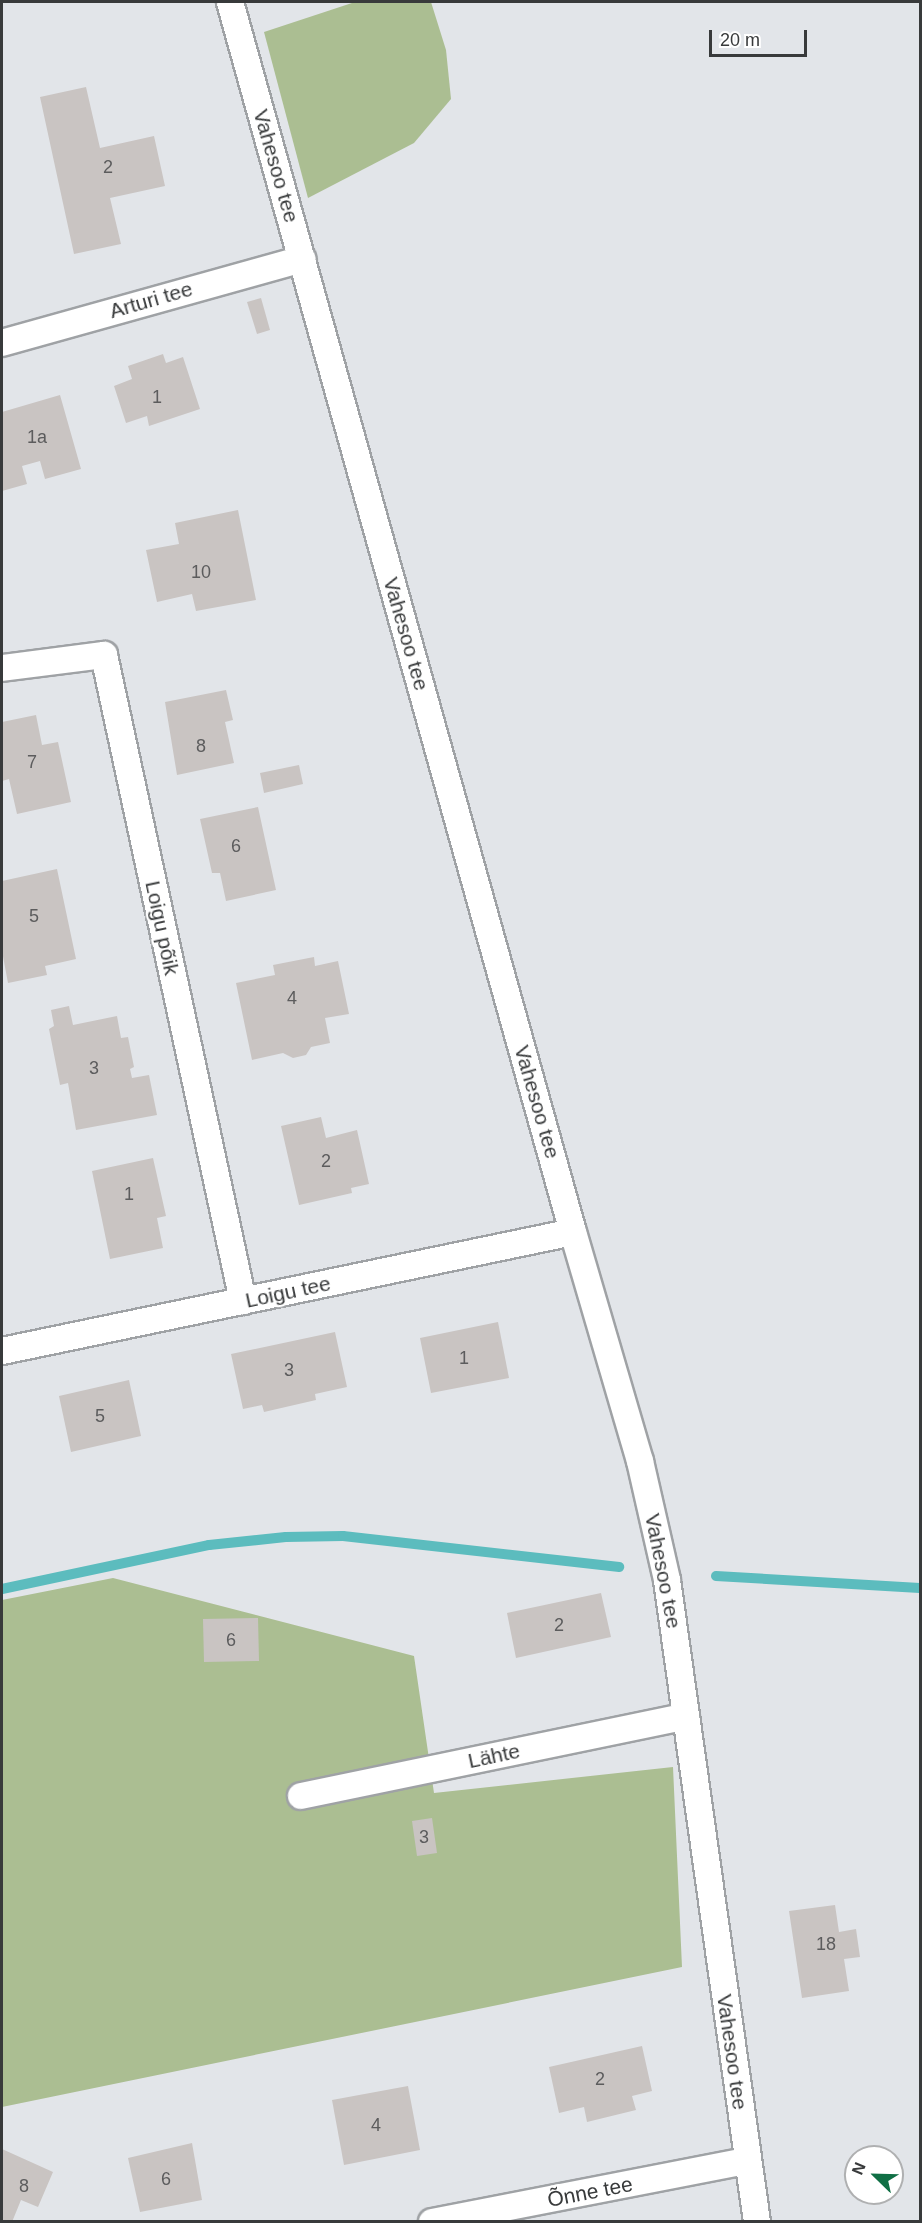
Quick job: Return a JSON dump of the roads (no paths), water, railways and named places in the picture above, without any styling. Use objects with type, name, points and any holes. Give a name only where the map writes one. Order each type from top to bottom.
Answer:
[{"type":"street","name":"Vahesoo tee","points":[[230,2],[573,1232],[643,1472],[668,1580],[757,2222]]},
{"type":"street","name":"Arturi tee","points":[[2,343],[302,259]]},
{"type":"street","name":"Loigu põik","points":[[2,668],[104,655],[243,1302]]},
{"type":"street","name":"Loigu tee","points":[[2,1351],[573,1232]]},
{"type":"street","name":"Lähte","points":[[301,1796],[686,1716]]},
{"type":"street","name":"Õnne tee","points":[[432,2222],[747,2161]]},
{"type":"waterway","points":[[2,1589],[209,1545],[286,1537],[343,1536],[619,1567]]},
{"type":"waterway","points":[[716,1576],[920,1588]]}]
